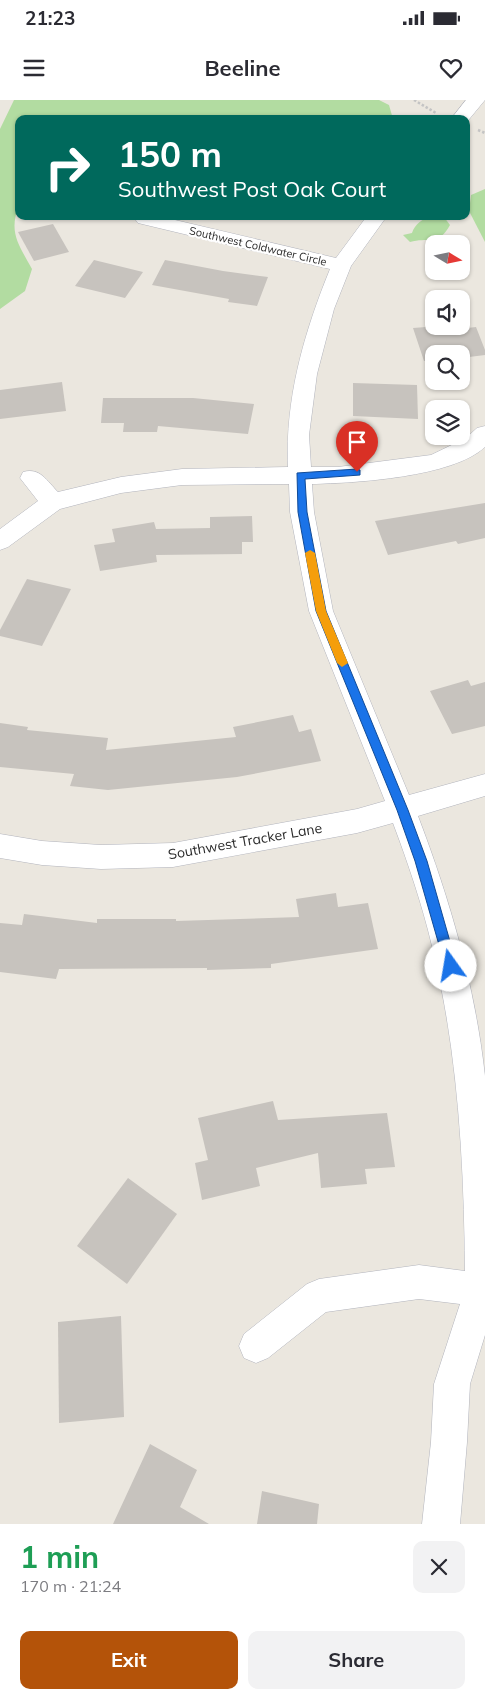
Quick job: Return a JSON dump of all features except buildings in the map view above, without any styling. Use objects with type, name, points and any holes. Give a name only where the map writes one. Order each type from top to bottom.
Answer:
[{"type":"street","points":[[463,115],[476,100]]},
{"type":"street","name":"Southwest Coldwater Circle","points":[[149,220],[341,265]]},
{"type":"street","points":[[374,220],[341,265],[324,309],[306,374],[298,435],[300,476],[302,512],[321,611],[421,861],[447,946],[466,1044],[480,1175],[484,1294],[452,1384],[450,1442],[441,1524]]},
{"type":"street","points":[[0,541],[53,502],[121,485],[182,477],[338,475],[435,463],[474,444],[485,434]]},
{"type":"street","points":[[32,478],[53,502]]},
{"type":"street","name":"Southwest Tracker Lane","points":[[0,846],[42,853],[101,857],[173,855],[358,821],[485,785]]},
{"type":"street","points":[[256,1346],[319,1296],[419,1282],[484,1294]]},
{"type":"path","points":[[414,100],[436,113]]},
{"type":"green space","points":[[14,100],[379,100],[389,105],[392,115],[15,115],[15,231],[19,246],[32,269],[25,291],[0,309],[0,129]]},
{"type":"green space","points":[[485,189],[485,242],[470,213],[471,195]]},
{"type":"green space","points":[[423,220],[446,220],[450,225],[443,235],[425,235],[425,240],[410,242],[403,235],[412,233],[415,227]]},
{"type":"slow traffic","points":[[310,553],[321,611],[342,663]]},
{"type":"route","points":[[357,472],[338,475],[300,476],[302,512],[321,611],[421,861],[447,946],[451,966]]}]
